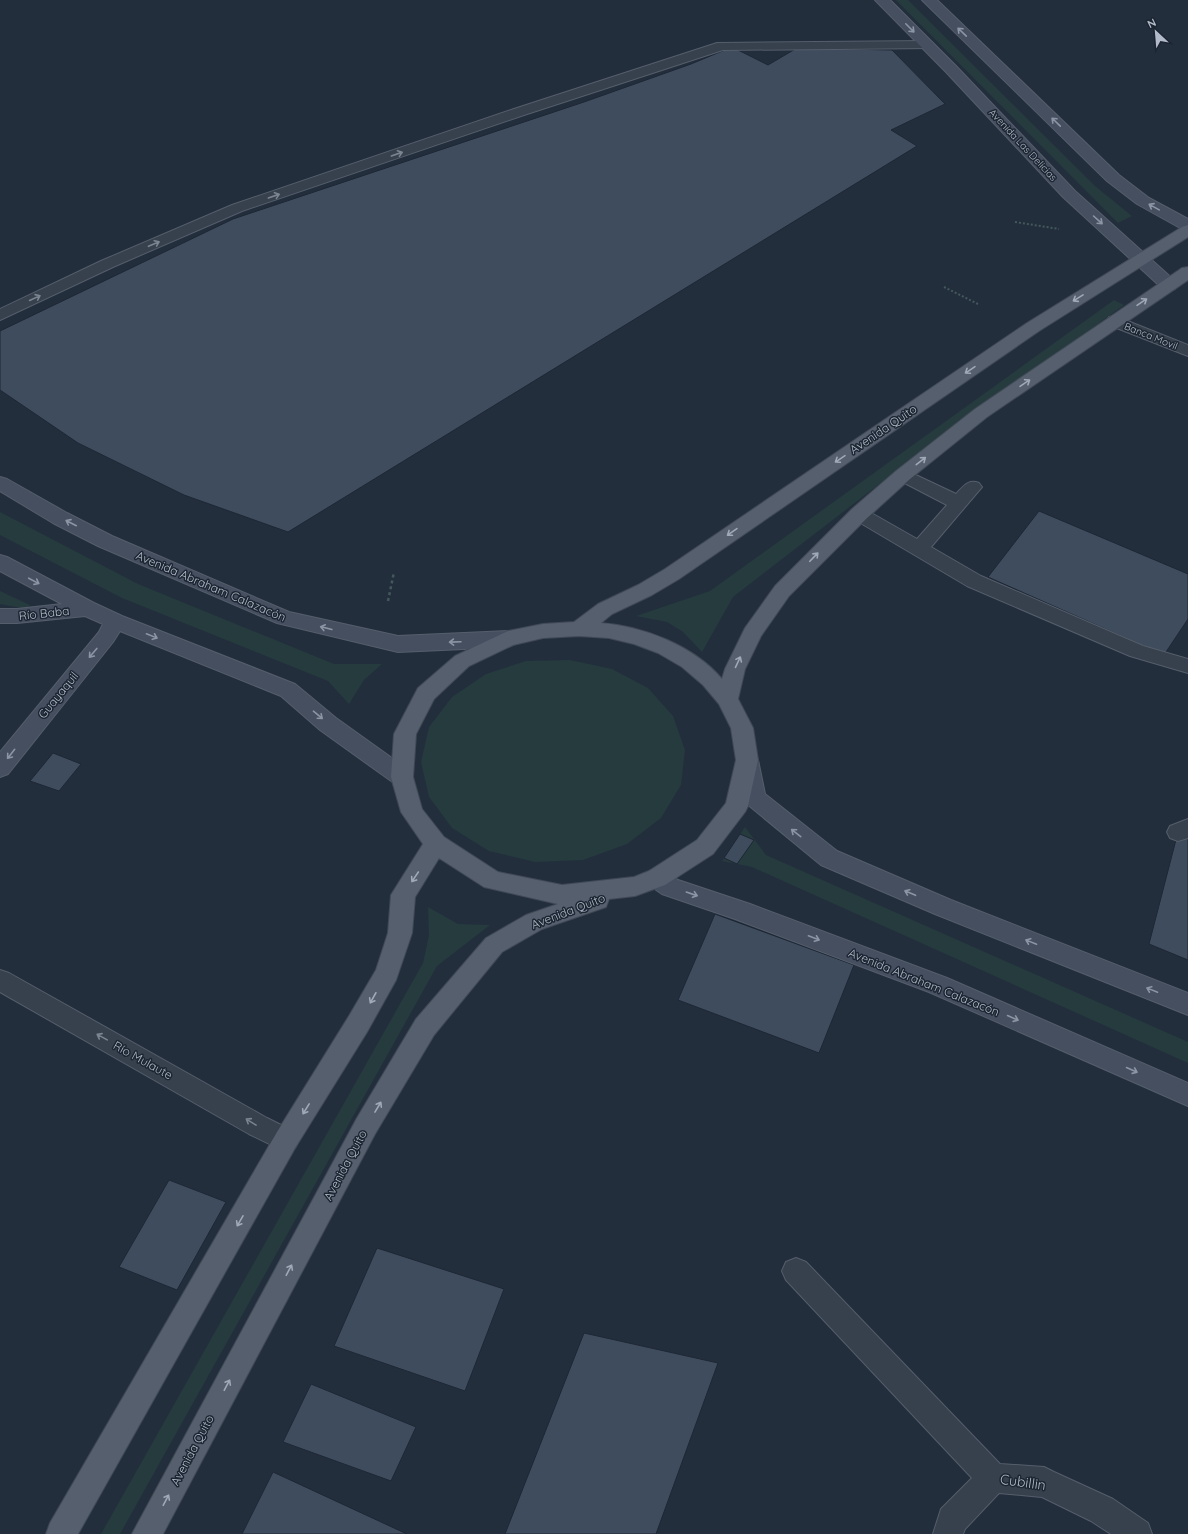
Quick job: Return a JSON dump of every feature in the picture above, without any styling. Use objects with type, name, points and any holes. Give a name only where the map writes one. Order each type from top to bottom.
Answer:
[{"type":"main road","name":"Avenida Las Delicias","points":[[882,0],[1069,194],[1169,285]]},
{"type":"main road","points":[[929,0],[1113,178],[1143,201],[1188,226]]},
{"type":"main road","name":"Avenida Quito","points":[[579,629],[605,609],[645,590],[672,574],[1033,327],[1188,230]]},
{"type":"main road","points":[[727,699],[735,669],[756,627],[782,591],[818,553],[859,514],[903,475],[981,413],[1188,272]]},
{"type":"main road","name":"Avenida Abraham Calazacón","points":[[0,483],[60,518],[105,541],[284,618],[398,644],[508,639]]},
{"type":"main road","points":[[0,562],[87,608],[115,621],[288,690],[328,724],[402,777]]},
{"type":"main road","name":"Río Baba","points":[[0,616],[17,616],[87,608]]},
{"type":"main road","name":"Guayaquil","points":[[0,768],[106,637],[115,621]]},
{"type":"main road","points":[[747,760],[736,806],[705,847],[646,882],[562,895],[492,880],[436,844],[412,812],[402,777],[405,734],[426,694],[462,661],[508,639],[543,631],[579,629],[609,631],[638,637],[664,648],[689,662],[710,679],[727,699],[742,728],[755,798],[829,858],[948,909],[1188,1004]]},
{"type":"main road","points":[[61,1534],[286,1140],[358,1024],[387,973],[400,933],[403,894],[436,844]]},
{"type":"main road","name":"Avenida Quito","points":[[147,1534],[366,1126],[426,1028],[494,945],[534,922],[646,882]]},
{"type":"main road","name":"Avenida Abraham Calazacón","points":[[646,882],[670,886],[742,911],[938,985],[1188,1095]]},
{"type":"street","name":"Río Mulaute","points":[[0,980],[258,1126],[286,1140]]},
{"type":"street","points":[[796,1271],[993,1478]]},
{"type":"street","name":"Cubillin","points":[[948,1534],[952,1520],[993,1478],[1044,1482],[1102,1510],[1137,1534]]},
{"type":"lane","points":[[0,315],[108,264],[237,208],[519,112],[722,46],[927,45]]},
{"type":"lane","name":"Banca Movil","points":[[1115,321],[1188,351]]},
{"type":"lane","points":[[903,475],[958,503]]},
{"type":"lane","points":[[919,549],[973,487]]},
{"type":"lane","points":[[859,514],[974,581],[1137,651],[1188,666]]},
{"type":"path","points":[[1015,222],[1059,229]]},
{"type":"path","points":[[944,286],[978,304]]},
{"type":"path","points":[[388,601],[394,572]]},
{"type":"green space","points":[[896,0],[908,0],[1095,186],[1132,216],[1118,223]]},
{"type":"green space","points":[[1114,300],[1124,305],[891,475],[733,597],[702,652],[683,632],[667,622],[636,616],[710,591]]},
{"type":"green space","points":[[0,512],[138,584],[334,664],[382,664],[364,680],[349,704],[328,681],[122,598],[0,535]]},
{"type":"green space","points":[[0,591],[30,605],[26,609],[0,604]]},
{"type":"green space","points":[[570,660],[612,669],[648,688],[673,716],[685,750],[681,785],[661,818],[627,844],[583,860],[535,862],[489,851],[452,828],[429,797],[421,762],[429,727],[452,697],[486,674],[526,661]]},
{"type":"green space","points":[[745,827],[766,855],[1188,1042],[1188,1063],[752,867],[722,861]]},
{"type":"green space","points":[[428,907],[458,924],[490,925],[437,966],[120,1534],[101,1534],[423,963],[429,935]]},
{"type":"building","points":[[732,47],[768,65],[797,48],[892,50],[945,104],[891,130],[917,146],[288,532],[184,495],[78,443],[0,390],[0,331],[233,219],[584,102],[691,64]]},
{"type":"building","points":[[1039,511],[1188,574],[1188,619],[1164,655],[988,577]]},
{"type":"building","points":[[53,753],[81,764],[59,791],[30,781]]},
{"type":"building","points":[[1178,832],[1188,835],[1188,960],[1149,944]]},
{"type":"building","points":[[740,834],[754,840],[737,864],[724,858]]},
{"type":"building","points":[[715,914],[854,965],[819,1053],[678,1000]]},
{"type":"building","points":[[169,1180],[226,1202],[177,1290],[119,1267]]},
{"type":"building","points":[[377,1248],[504,1289],[465,1391],[334,1346]]},
{"type":"building","points":[[584,1333],[718,1363],[656,1534],[505,1534]]},
{"type":"building","points":[[311,1384],[416,1427],[391,1481],[283,1442]]},
{"type":"building","points":[[273,1472],[407,1534],[242,1534]]}]
